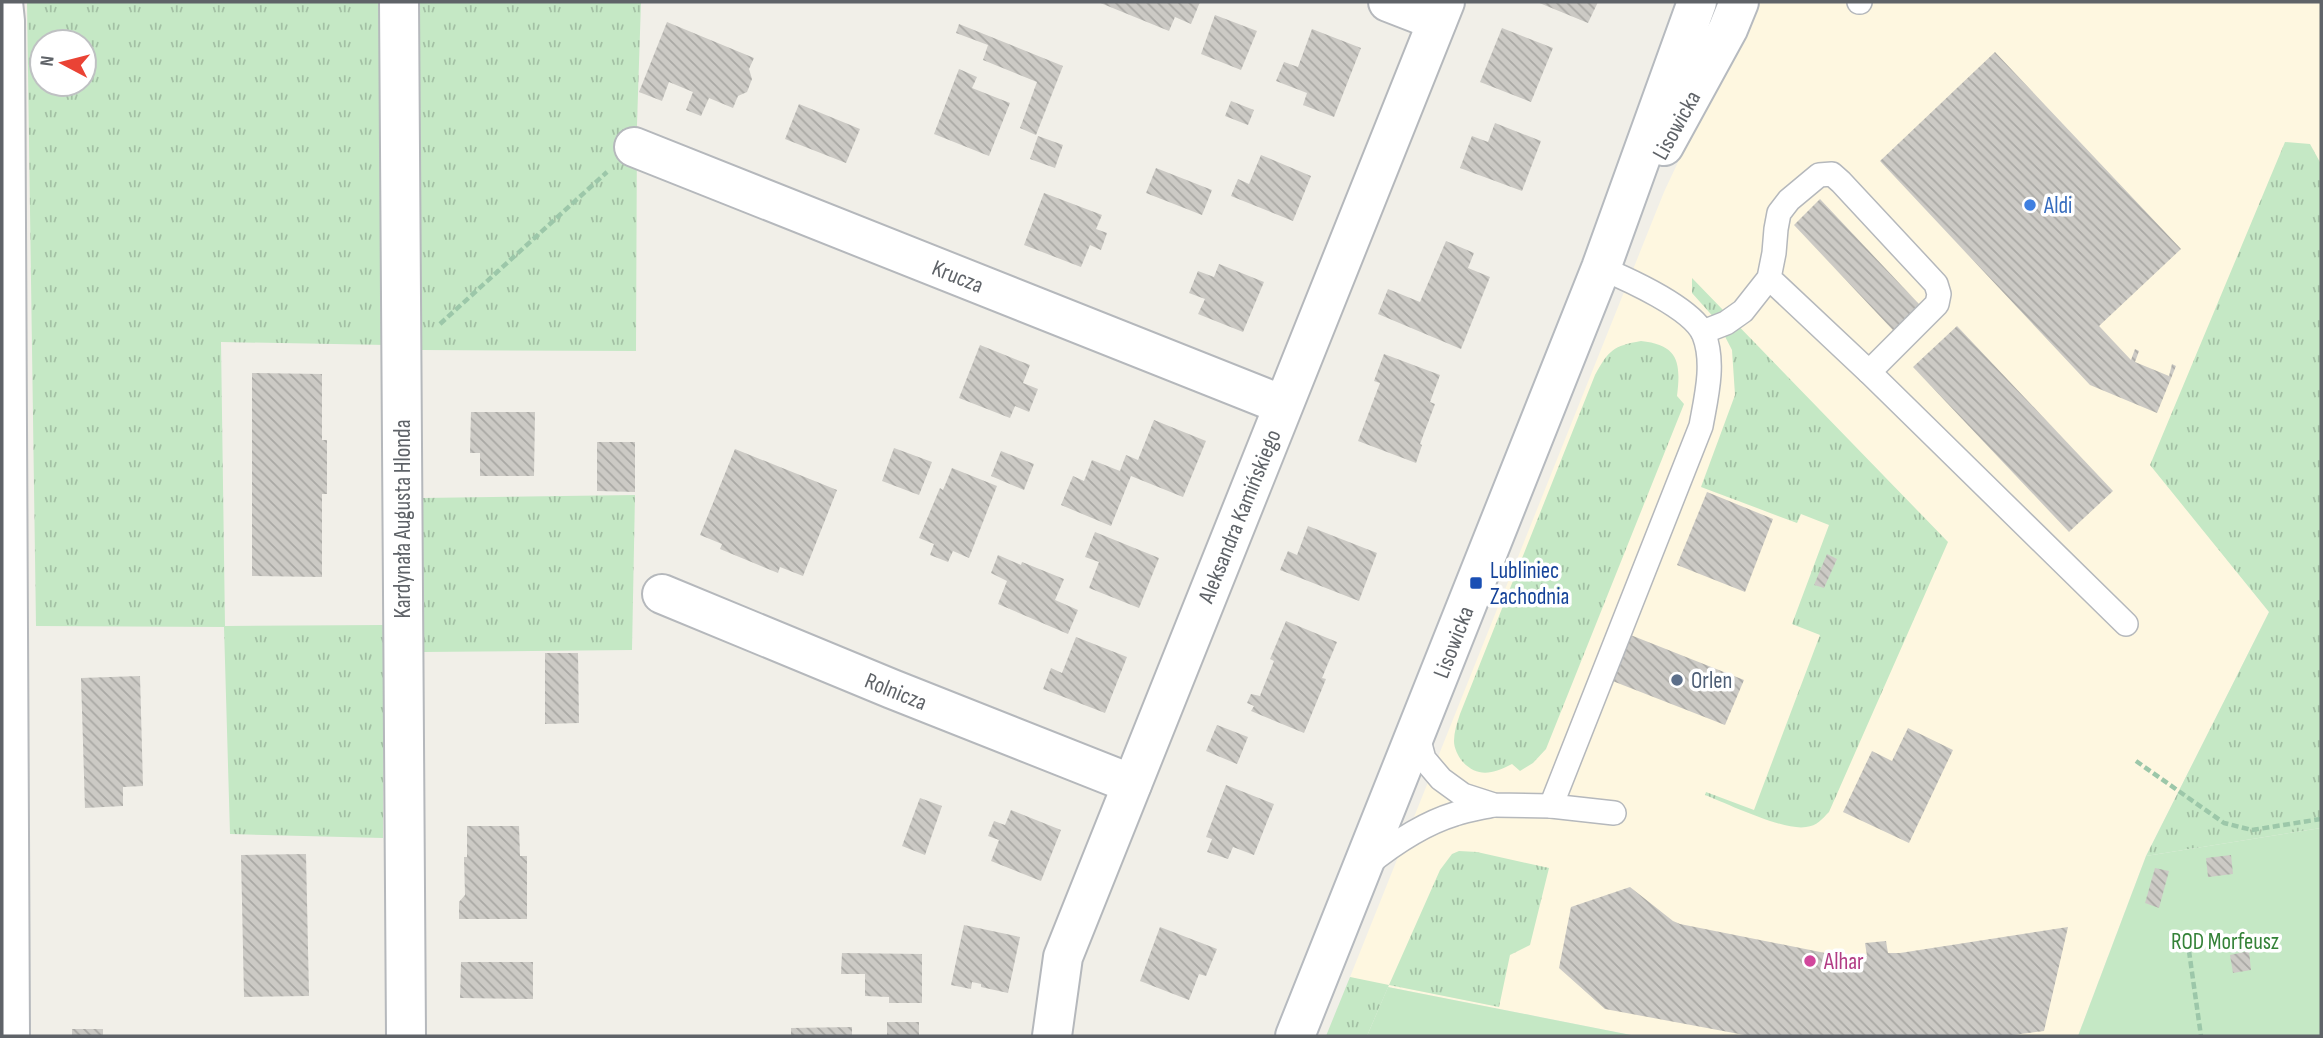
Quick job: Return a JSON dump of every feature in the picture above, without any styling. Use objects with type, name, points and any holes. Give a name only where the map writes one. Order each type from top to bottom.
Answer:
[{"type":"street","points":[[3,2],[10,1036]]},
{"type":"street","name":"Kardynała Augusta Hlonda","points":[[399,2],[406,1036]]},
{"type":"street","points":[[1388,2],[1441,11]]},
{"type":"street","name":"Lisowicka","points":[[1295,1036],[1605,257],[1697,2]]},
{"type":"street","name":"Lisowicka","points":[[1605,257],[1728,29],[1739,2]]},
{"type":"street","name":"Aleksandra Kamińskiego","points":[[1052,1036],[1063,957],[1441,11]]},
{"type":"street","name":"Krucza","points":[[634,147],[1283,405]]},
{"type":"street","name":"Rolnicza","points":[[662,594],[1132,784]]},
{"type":"lane","points":[[1703,332],[1726,323],[1742,311],[1769,278],[1779,213],[1788,200],[1819,175],[1832,174],[1937,284],[1939,294],[1937,304],[1869,372]]},
{"type":"lane","points":[[1551,806],[1701,426],[1709,368],[1708,349],[1703,332],[1693,320],[1633,281],[1605,257]]},
{"type":"lane","points":[[1769,278],[2126,624]]},
{"type":"lane","points":[[1417,733],[1424,758],[1441,779],[1463,795],[1494,805]]},
{"type":"lane","points":[[1362,869],[1392,845],[1453,814],[1494,805],[1551,806],[1614,813]]},
{"type":"path","points":[[401,360],[634,147]]},
{"type":"path","points":[[2136,761],[2224,823],[2239,828],[2252,830],[2321,819]]},
{"type":"path","points":[[2186,930],[2200,1036]]},
{"type":"shaded area","points":[[1753,2],[2321,2],[2321,262],[2152,466],[2269,612],[2146,856],[2078,1036],[1636,1036],[1388,987],[1350,977],[1664,192]]},
{"type":"green space","points":[[27,2],[641,2],[637,124],[636,351],[421,350],[387,345],[221,342],[225,626],[384,625],[383,838],[230,834],[224,627],[36,626],[28,98],[98,98],[98,28],[28,28],[28,71]]},
{"type":"green space","points":[[2285,142],[2310,144],[2321,164],[2321,828],[2146,856],[2269,612],[2150,465]]},
{"type":"green space","points":[[1692,278],[1948,542],[1829,812],[1819,822],[1810,826],[1796,827],[1770,821],[1705,795],[1706,792],[1754,810],[1820,635],[1792,624],[1829,525],[1801,514],[1797,523],[1701,487],[1735,395],[1732,350],[1717,321],[1692,293]]},
{"type":"green space","points":[[1641,341],[1663,347],[1675,358],[1678,374],[1677,396],[1684,404],[1546,749],[1533,763],[1520,771],[1512,764],[1486,773],[1473,770],[1462,761],[1455,746],[1460,714],[1595,375],[1613,350]]},
{"type":"green space","points":[[635,495],[632,650],[423,652],[422,498]]},
{"type":"green space","name":"ROD Morfeusz","points":[[2321,828],[2321,1036],[2078,1036],[2146,856]]},
{"type":"green space","points":[[1459,851],[1477,852],[1549,868],[1530,945],[1510,955],[1499,1007],[1389,985],[1440,870],[1452,854]]},
{"type":"green space","points":[[1350,977],[1389,985],[1367,1036],[1326,1036]]},
{"type":"green space","points":[[1388,987],[1636,1036],[1367,1036]]},
{"type":"building","points":[[1098,2],[1200,2],[1191,24],[1175,17],[1169,31]]},
{"type":"building","points":[[1537,2],[1598,2],[1588,23]]},
{"type":"building","points":[[1215,15],[1257,31],[1241,70],[1201,54]]},
{"type":"building","points":[[667,22],[754,58],[749,69],[752,79],[747,92],[738,96],[733,108],[709,98],[701,116],[686,110],[693,92],[669,82],[662,101],[639,92]]},
{"type":"building","points":[[959,24],[1063,66],[1036,135],[1020,128],[1037,82],[983,60],[988,45],[956,33]]},
{"type":"building","points":[[1502,28],[1553,48],[1531,102],[1480,82]]},
{"type":"building","points":[[1312,29],[1361,48],[1334,117],[1303,105],[1307,93],[1276,81],[1284,62],[1298,67]]},
{"type":"building","name":"Aldi","points":[[1995,52],[2181,249],[2099,326],[2131,360],[2135,349],[2139,351],[2135,362],[2169,376],[2172,364],[2176,366],[2157,413],[2090,385],[1880,161]]},
{"type":"building","points":[[959,69],[977,77],[972,88],[1010,103],[989,156],[934,134]]},
{"type":"building","points":[[1231,101],[1254,110],[1248,125],[1225,116]]},
{"type":"building","points":[[799,104],[860,129],[846,163],[785,139]]},
{"type":"building","points":[[1495,123],[1541,141],[1522,191],[1460,168],[1472,136],[1488,142]]},
{"type":"building","points":[[1038,136],[1063,145],[1055,168],[1030,159]]},
{"type":"building","points":[[1261,155],[1311,176],[1293,221],[1231,196],[1238,179],[1249,184]]},
{"type":"building","points":[[1156,168],[1212,190],[1202,215],[1146,193]]},
{"type":"building","points":[[1044,193],[1102,215],[1096,229],[1107,233],[1101,250],[1090,245],[1081,267],[1024,245]]},
{"type":"building","points":[[1820,199],[1934,320],[1907,345],[1794,225]]},
{"type":"building","points":[[1446,241],[1474,253],[1468,268],[1490,277],[1461,349],[1378,314],[1388,289],[1420,302]]},
{"type":"building","points":[[1219,264],[1264,282],[1243,332],[1198,314],[1205,299],[1189,293],[1198,271],[1214,277]]},
{"type":"building","points":[[1957,326],[2113,491],[2069,532],[1913,367]]},
{"type":"building","points":[[980,345],[1030,365],[1023,383],[1038,389],[1029,412],[1015,406],[1010,418],[959,398]]},
{"type":"building","points":[[1384,354],[1440,375],[1430,402],[1435,404],[1416,463],[1358,441],[1380,383],[1374,381]]},
{"type":"building","points":[[252,373],[322,374],[322,440],[327,440],[327,494],[322,494],[322,577],[252,576]]},
{"type":"building","points":[[471,412],[535,412],[534,476],[480,476],[480,453],[470,453]]},
{"type":"building","points":[[1154,420],[1206,441],[1183,497],[1131,476],[1111,526],[1061,505],[1073,476],[1084,481],[1092,460],[1120,471],[1126,455],[1138,460]]},
{"type":"building","points":[[597,442],[635,442],[635,492],[597,491]]},
{"type":"building","points":[[894,448],[932,462],[919,495],[882,481]]},
{"type":"building","points":[[735,449],[837,490],[803,576],[780,567],[778,573],[720,549],[722,544],[700,535]]},
{"type":"building","points":[[1001,451],[1034,464],[1024,490],[991,476]]},
{"type":"building","points":[[952,468],[997,486],[969,558],[953,551],[948,562],[930,555],[934,544],[919,538],[940,488],[943,490]]},
{"type":"building","points":[[1707,492],[1773,519],[1745,592],[1677,565]]},
{"type":"building","points":[[1308,526],[1377,553],[1359,601],[1280,570],[1288,551],[1297,555]]},
{"type":"building","points":[[1095,532],[1159,558],[1139,608],[1089,588],[1099,562],[1085,557]]},
{"type":"building","points":[[1827,554],[1837,559],[1824,588],[1814,585]]},
{"type":"building","points":[[998,555],[1064,579],[1055,600],[1078,610],[1068,634],[998,604],[1007,581],[991,573]]},
{"type":"building","points":[[1286,621],[1337,642],[1322,678],[1326,679],[1304,733],[1251,711],[1254,706],[1247,703],[1251,694],[1260,696],[1274,661],[1270,659]]},
{"type":"building","name":"Orlen","points":[[1628,634],[1744,680],[1725,725],[1610,680]]},
{"type":"building","points":[[1076,637],[1127,657],[1105,713],[1043,689],[1051,668],[1062,673]]},
{"type":"building","points":[[545,653],[578,653],[579,723],[545,724]]},
{"type":"building","points":[[140,676],[143,786],[123,787],[123,806],[85,808],[81,678]]},
{"type":"building","points":[[1217,725],[1248,737],[1237,764],[1206,751]]},
{"type":"building","points":[[1908,728],[1953,750],[1909,843],[1843,812],[1872,751],[1892,761]]},
{"type":"building","points":[[1226,785],[1274,804],[1254,855],[1233,847],[1228,859],[1207,852],[1212,839],[1206,837]]},
{"type":"building","points":[[920,798],[942,806],[925,855],[902,846]]},
{"type":"building","points":[[1011,810],[1061,830],[1041,881],[991,861],[999,840],[988,836],[994,821],[1005,825]]},
{"type":"building","points":[[467,826],[519,826],[520,856],[527,856],[527,919],[459,919],[459,902],[465,895],[464,857],[467,857]]},
{"type":"building","points":[[306,854],[309,996],[244,997],[241,855]]},
{"type":"building","points":[[2231,855],[2233,874],[2208,877],[2206,858]]},
{"type":"building","points":[[2155,868],[2169,871],[2159,908],[2145,903]]},
{"type":"building","name":"Alhar","points":[[1630,887],[1680,924],[1850,958],[1867,956],[1865,943],[1886,941],[1888,953],[1900,953],[2068,927],[2044,1031],[2005,1036],[1750,1036],[1605,1009],[1559,968],[1571,907]]},
{"type":"building","points":[[964,925],[1020,937],[1008,993],[981,987],[981,984],[972,982],[971,989],[951,985]]},
{"type":"building","points":[[1160,927],[1217,949],[1206,976],[1199,974],[1189,1000],[1140,981]]},
{"type":"building","points":[[2249,951],[2251,970],[2233,973],[2230,955]]},
{"type":"building","points":[[842,953],[922,954],[922,1003],[889,1003],[889,997],[865,996],[865,974],[841,974]]},
{"type":"building","points":[[461,962],[533,962],[533,999],[460,998]]},
{"type":"building","points":[[887,1022],[919,1022],[919,1036],[887,1036]]},
{"type":"building","points":[[852,1027],[852,1036],[791,1036],[791,1028]]},
{"type":"building","points":[[72,1029],[103,1029],[103,1036],[72,1036]]},
{"type":"place","name":"Aldi","points":[[2030,205]]},
{"type":"place","name":"Lubliniec Zachodnia","points":[[1476,583]]},
{"type":"place","name":"Orlen","points":[[1677,680]]},
{"type":"place","name":"Alhar","points":[[1810,961]]}]
